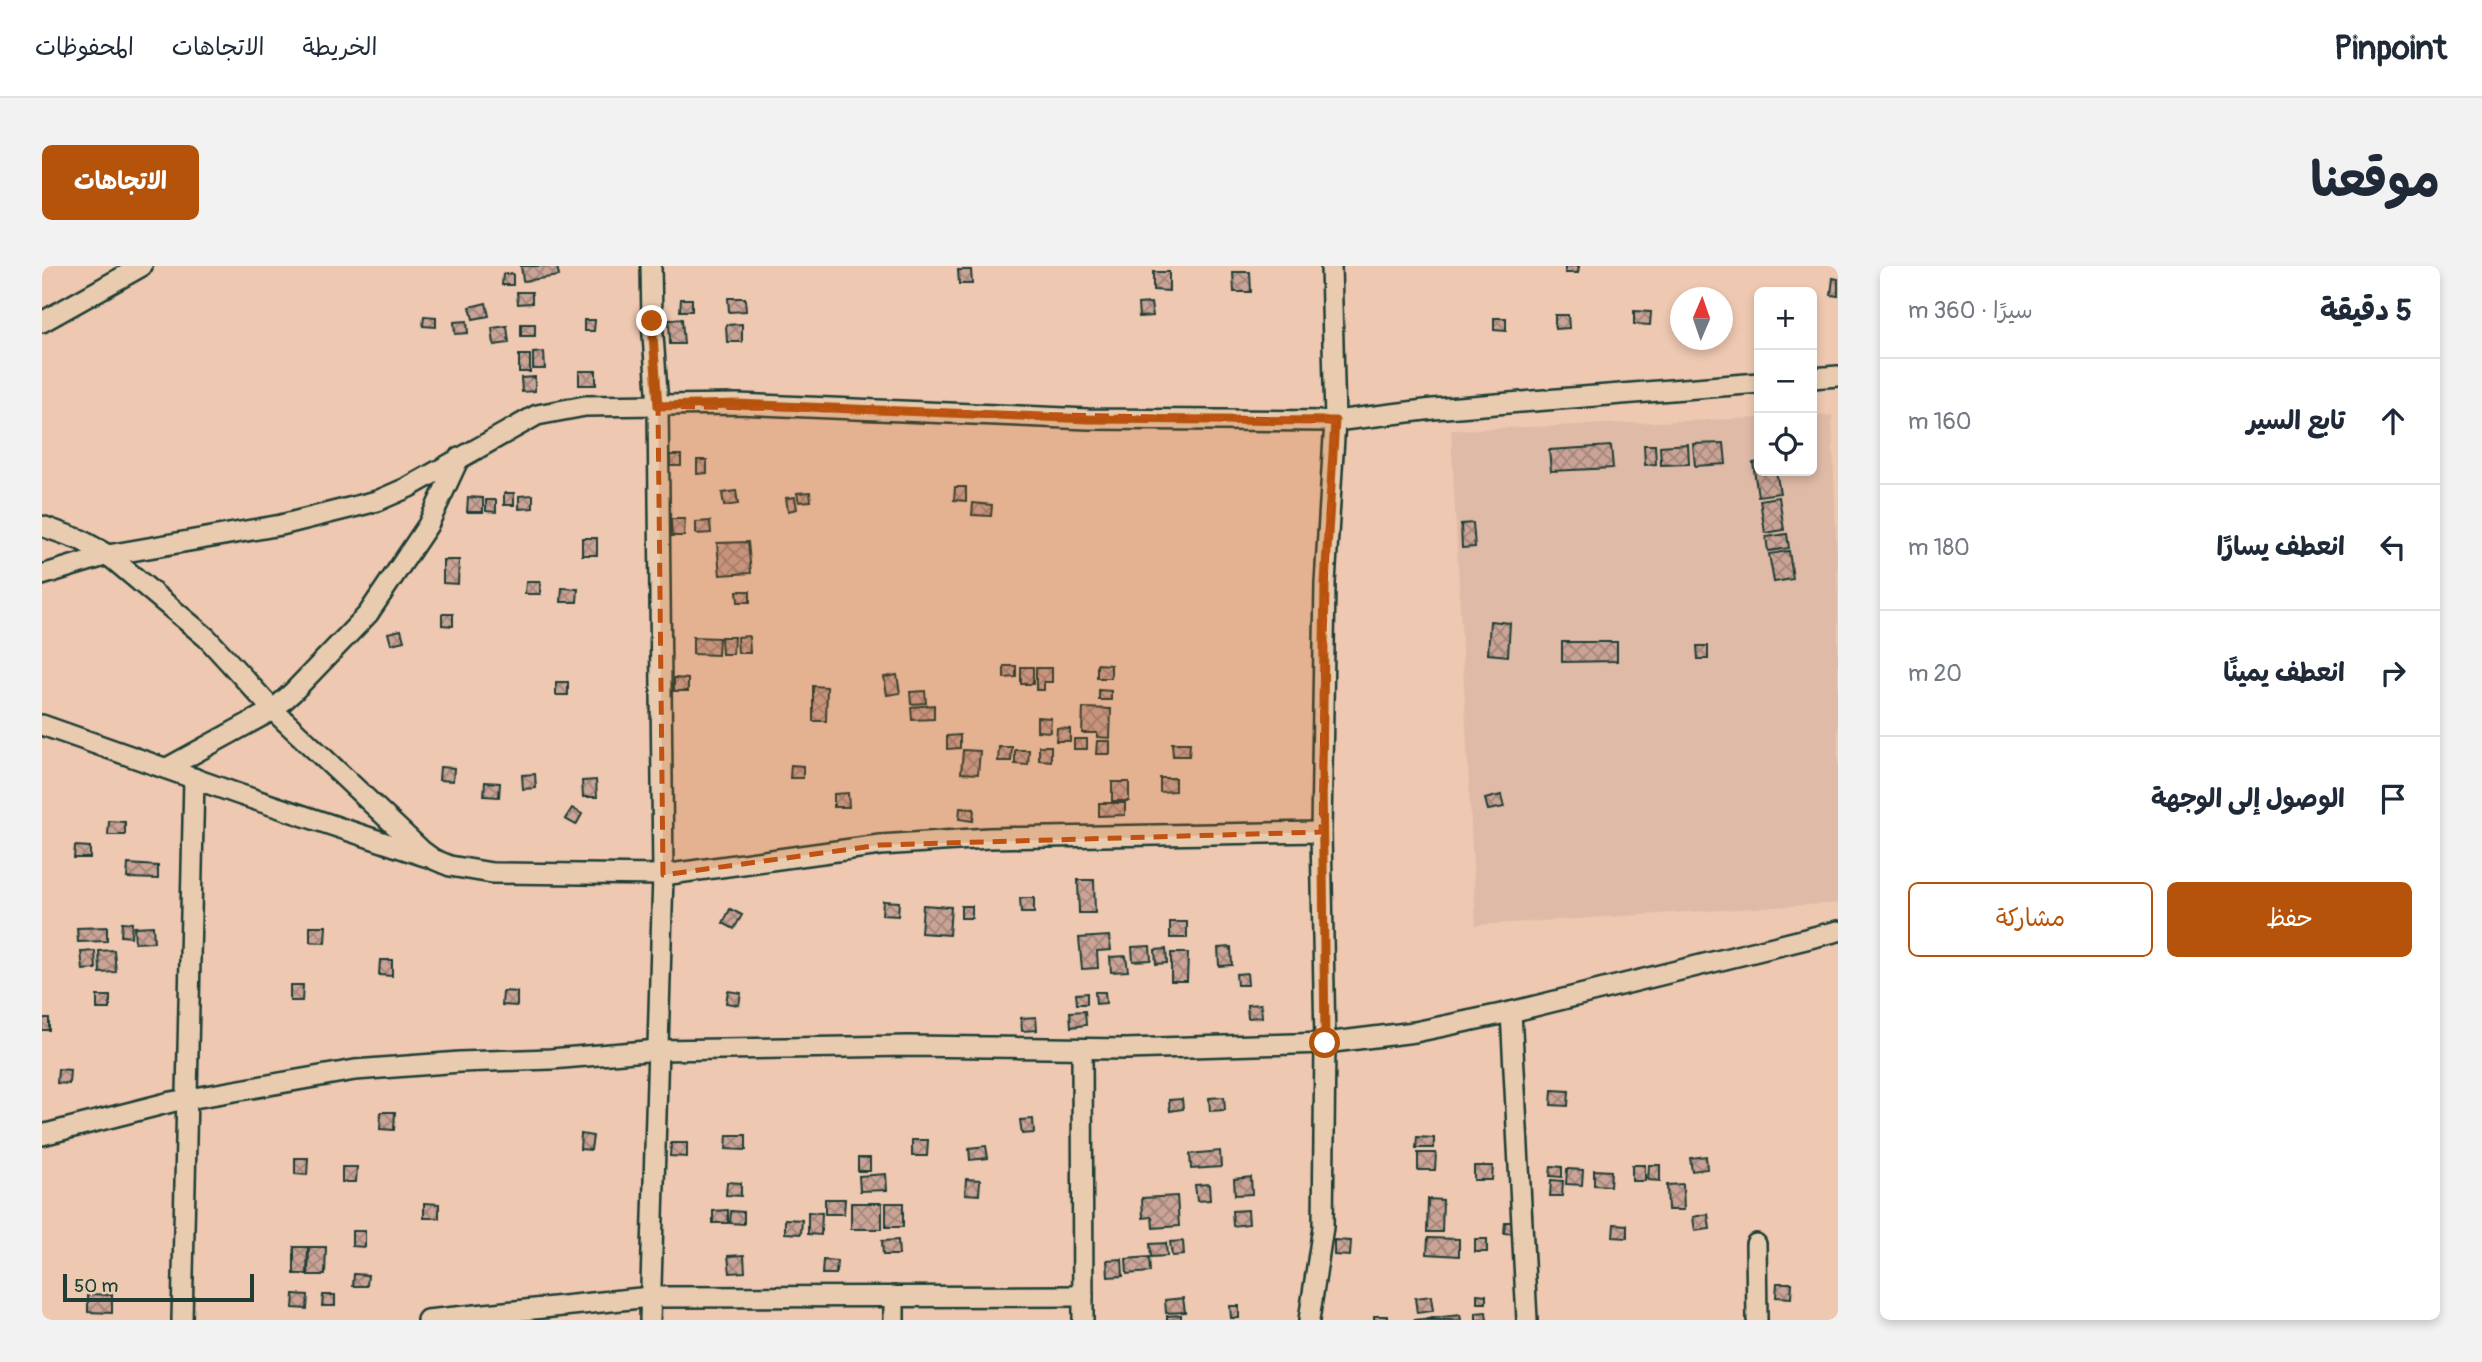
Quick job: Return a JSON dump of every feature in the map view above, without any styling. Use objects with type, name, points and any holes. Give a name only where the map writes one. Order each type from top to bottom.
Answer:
[{"type":"street","points":[[42,322],[142,266]]},
{"type":"street","points":[[650,1320],[663,875],[658,406],[651,266]]},
{"type":"street","points":[[1309,1320],[1323,1227],[1325,1043],[1321,832],[1325,583],[1335,421],[1331,266]]},
{"type":"street","points":[[1817,378],[1838,376]]},
{"type":"street","points":[[42,575],[108,555],[269,527],[377,501],[409,487],[537,415],[585,406],[738,404],[1088,419],[1335,421],[1433,409],[1754,383]]},
{"type":"street","points":[[167,768],[272,710],[293,692],[368,614],[428,525],[459,458]]},
{"type":"street","points":[[42,526],[81,540],[108,555],[207,638],[272,710],[433,859]]},
{"type":"street","points":[[42,725],[450,866],[492,873],[663,875],[880,845],[989,838],[1321,832]]},
{"type":"street","points":[[182,1320],[194,778]]},
{"type":"street","points":[[42,1135],[187,1100],[355,1070],[460,1062],[551,1059],[658,1049],[908,1046],[1082,1049],[1325,1043],[1415,1032],[1511,1012],[1838,931]]},
{"type":"street","points":[[1511,1012],[1527,1320]]},
{"type":"street","points":[[1082,1049],[1083,1320]]},
{"type":"street","points":[[1756,1244],[1758,1320]]},
{"type":"street","points":[[894,1296],[894,1320]]},
{"type":"street","points":[[427,1320],[650,1297],[1083,1296]]},
{"type":"highlighted area","points":[[658,406],[1335,421],[1325,583],[1321,832],[880,845],[663,875]]},
{"type":"shaded area","points":[[1832,415],[1838,598],[1838,903],[1476,925],[1451,430],[1754,418],[1754,476],[1817,476],[1817,416]]},
{"type":"building","points":[[521,266],[557,266],[559,276],[523,281]]},
{"type":"building","points":[[1565,266],[1579,266],[1578,273],[1565,273]]},
{"type":"building","points":[[958,270],[971,270],[972,284],[959,284]]},
{"type":"building","points":[[1153,272],[1169,272],[1169,291],[1153,290]]},
{"type":"building","points":[[1233,272],[1250,272],[1251,292],[1234,292]]},
{"type":"building","points":[[503,274],[513,274],[513,285],[502,285]]},
{"type":"building","points":[[1833,278],[1838,279],[1838,296],[1831,295]]},
{"type":"building","points":[[517,292],[532,292],[532,303],[518,304]]},
{"type":"building","points":[[728,298],[745,298],[746,311],[729,312]]},
{"type":"building","points":[[681,299],[692,299],[692,311],[680,311]]},
{"type":"building","points":[[486,303],[489,316],[473,319],[470,307]]},
{"type":"building","points":[[1151,303],[1153,316],[1139,317],[1138,304]]},
{"type":"building","points":[[1634,311],[1651,312],[1650,325],[1634,324]]},
{"type":"building","points":[[1555,315],[1568,315],[1569,328],[1555,329]]},
{"type":"building","points":[[424,316],[436,317],[436,327],[423,326]]},
{"type":"building","points":[[1494,318],[1506,318],[1506,331],[1494,330]]},
{"type":"building","points":[[682,319],[684,344],[670,344],[669,320]]},
{"type":"building","points":[[584,320],[595,320],[594,331],[584,331]]},
{"type":"building","points":[[467,321],[468,333],[455,334],[454,322]]},
{"type":"building","points":[[521,324],[535,324],[535,336],[521,336]]},
{"type":"building","points":[[742,324],[742,342],[727,342],[726,325]]},
{"type":"building","points":[[507,326],[509,343],[494,345],[492,328]]},
{"type":"building","points":[[544,352],[545,369],[533,369],[533,353]]},
{"type":"building","points":[[519,355],[530,355],[530,372],[519,372]]},
{"type":"building","points":[[579,371],[596,371],[596,385],[579,385]]},
{"type":"building","points":[[535,377],[535,391],[522,392],[521,378]]},
{"type":"building","points":[[1724,443],[1726,464],[1695,466],[1693,444]]},
{"type":"building","points":[[1688,444],[1689,464],[1661,465],[1660,446]]},
{"type":"building","points":[[1644,445],[1655,445],[1656,464],[1645,465]]},
{"type":"building","points":[[1611,446],[1613,468],[1551,471],[1549,450]]},
{"type":"building","points":[[670,455],[681,455],[681,466],[670,466]]},
{"type":"building","points":[[697,460],[707,460],[707,473],[697,474]]},
{"type":"building","points":[[1755,476],[1777,476],[1780,493],[1758,496]]},
{"type":"building","points":[[955,487],[966,487],[966,501],[954,500]]},
{"type":"building","points":[[736,491],[738,504],[724,506],[722,493]]},
{"type":"building","points":[[810,492],[811,501],[799,502],[797,493]]},
{"type":"building","points":[[504,493],[514,493],[514,505],[504,505]]},
{"type":"building","points":[[533,495],[533,508],[519,509],[519,496]]},
{"type":"building","points":[[468,497],[483,498],[483,512],[467,512]]},
{"type":"building","points":[[795,497],[797,509],[788,511],[786,498]]},
{"type":"building","points":[[1779,497],[1784,530],[1765,533],[1760,500]]},
{"type":"building","points":[[486,500],[496,500],[496,512],[486,511]]},
{"type":"building","points":[[973,503],[992,505],[991,516],[972,515]]},
{"type":"building","points":[[671,519],[685,519],[684,536],[672,536]]},
{"type":"building","points":[[710,521],[711,533],[696,534],[696,522]]},
{"type":"building","points":[[1473,523],[1475,547],[1462,548],[1461,524]]},
{"type":"building","points":[[1787,534],[1789,548],[1768,551],[1766,537]]},
{"type":"building","points":[[582,538],[597,538],[597,555],[582,555]]},
{"type":"building","points":[[748,542],[751,573],[720,575],[717,543]]},
{"type":"building","points":[[1789,551],[1793,579],[1774,582],[1769,554]]},
{"type":"building","points":[[443,560],[459,560],[458,584],[443,583]]},
{"type":"building","points":[[526,582],[540,582],[540,594],[525,594]]},
{"type":"building","points":[[562,588],[578,589],[577,602],[561,602]]},
{"type":"building","points":[[737,591],[750,591],[750,602],[738,602]]},
{"type":"building","points":[[442,614],[453,614],[453,626],[442,625]]},
{"type":"building","points":[[1490,621],[1510,623],[1508,656],[1488,654]]},
{"type":"building","points":[[401,630],[404,641],[391,644],[388,633]]},
{"type":"building","points":[[749,636],[750,653],[738,653],[737,637]]},
{"type":"building","points":[[693,637],[719,638],[718,655],[693,654]]},
{"type":"building","points":[[721,637],[734,637],[733,654],[722,654]]},
{"type":"building","points":[[1562,642],[1617,642],[1617,661],[1562,662]]},
{"type":"building","points":[[1697,646],[1708,646],[1708,659],[1698,659]]},
{"type":"building","points":[[1097,664],[1111,665],[1111,678],[1097,678]]},
{"type":"building","points":[[1004,666],[1016,666],[1016,677],[1004,678]]},
{"type":"building","points":[[1021,667],[1033,667],[1033,684],[1021,684]]},
{"type":"building","points":[[1036,668],[1052,668],[1052,682],[1044,682],[1044,690],[1036,690]]},
{"type":"building","points":[[897,675],[900,693],[887,695],[884,677]]},
{"type":"building","points":[[674,678],[688,679],[688,691],[674,691]]},
{"type":"building","points":[[556,682],[568,682],[568,695],[556,695]]},
{"type":"building","points":[[813,686],[827,687],[826,721],[813,721]]},
{"type":"building","points":[[1099,690],[1111,691],[1111,700],[1099,700]]},
{"type":"building","points":[[925,691],[926,703],[911,704],[910,692]]},
{"type":"building","points":[[934,705],[934,719],[912,720],[911,707]]},
{"type":"building","points":[[1083,708],[1111,709],[1110,738],[1097,737],[1097,733],[1082,733]]},
{"type":"building","points":[[1037,717],[1051,718],[1050,732],[1037,731]]},
{"type":"building","points":[[1057,728],[1070,729],[1070,741],[1056,741]]},
{"type":"building","points":[[960,735],[960,748],[947,749],[947,736]]},
{"type":"building","points":[[1074,739],[1087,739],[1087,749],[1074,749]]},
{"type":"building","points":[[1097,741],[1110,741],[1110,754],[1096,754]]},
{"type":"building","points":[[1172,743],[1190,743],[1189,756],[1173,756]]},
{"type":"building","points":[[1039,746],[1051,746],[1051,761],[1039,760]]},
{"type":"building","points":[[999,747],[1012,747],[1011,761],[998,761]]},
{"type":"building","points":[[963,750],[980,751],[978,774],[961,773]]},
{"type":"building","points":[[1015,750],[1029,750],[1028,765],[1015,764]]},
{"type":"building","points":[[791,765],[803,766],[803,778],[790,778]]},
{"type":"building","points":[[440,767],[454,768],[453,781],[439,780]]},
{"type":"building","points":[[535,774],[536,788],[523,789],[522,775]]},
{"type":"building","points":[[1160,778],[1175,778],[1175,791],[1160,792]]},
{"type":"building","points":[[596,780],[597,797],[583,797],[582,781]]},
{"type":"building","points":[[485,782],[500,783],[499,797],[484,796]]},
{"type":"building","points":[[1112,782],[1129,782],[1129,801],[1112,801]]},
{"type":"building","points":[[848,793],[849,807],[834,807],[834,794]]},
{"type":"building","points":[[1501,795],[1504,807],[1488,810],[1485,799]]},
{"type":"building","points":[[1099,803],[1125,803],[1125,815],[1099,816]]},
{"type":"building","points":[[572,808],[582,814],[576,825],[565,819]]},
{"type":"building","points":[[960,808],[974,809],[973,821],[959,819]]},
{"type":"building","points":[[109,821],[125,822],[125,835],[108,835]]},
{"type":"building","points":[[75,846],[90,847],[90,858],[74,858]]},
{"type":"building","points":[[128,864],[158,866],[158,879],[127,878]]},
{"type":"building","points":[[1078,880],[1094,880],[1095,913],[1079,913]]},
{"type":"building","points":[[1020,898],[1034,898],[1034,913],[1021,913]]},
{"type":"building","points":[[883,901],[899,902],[898,916],[882,915]]},
{"type":"building","points":[[923,905],[951,907],[949,935],[921,933]]},
{"type":"building","points":[[961,906],[972,906],[972,918],[961,918]]},
{"type":"building","points":[[730,909],[742,915],[734,929],[723,923]]},
{"type":"building","points":[[122,922],[132,923],[131,937],[121,936]]},
{"type":"building","points":[[1170,922],[1187,922],[1187,938],[1170,938]]},
{"type":"building","points":[[153,926],[154,942],[135,943],[134,927]]},
{"type":"building","points":[[310,926],[326,926],[325,943],[310,942]]},
{"type":"building","points":[[107,927],[107,941],[78,942],[77,928]]},
{"type":"building","points":[[1109,936],[1111,950],[1097,951],[1098,968],[1082,969],[1079,938]]},
{"type":"building","points":[[1150,946],[1151,960],[1133,961],[1132,947]]},
{"type":"building","points":[[1231,947],[1232,965],[1219,966],[1218,948]]},
{"type":"building","points":[[1166,949],[1167,963],[1156,964],[1155,950]]},
{"type":"building","points":[[114,950],[116,972],[100,973],[99,951]]},
{"type":"building","points":[[95,951],[96,969],[83,970],[81,952]]},
{"type":"building","points":[[1171,953],[1188,953],[1187,981],[1171,981]]},
{"type":"building","points":[[1126,956],[1128,971],[1111,972],[1110,957]]},
{"type":"building","points":[[380,960],[392,960],[392,976],[379,975]]},
{"type":"building","points":[[1247,973],[1248,985],[1237,985],[1236,974]]},
{"type":"building","points":[[290,985],[303,985],[302,1001],[290,1001]]},
{"type":"building","points":[[503,991],[517,992],[517,1006],[502,1005]]},
{"type":"building","points":[[728,991],[741,993],[739,1005],[726,1003]]},
{"type":"building","points":[[1095,992],[1105,992],[1106,1003],[1096,1004]]},
{"type":"building","points":[[1087,993],[1087,1004],[1077,1004],[1076,994]]},
{"type":"building","points":[[97,996],[110,996],[110,1009],[97,1009]]},
{"type":"building","points":[[1261,1004],[1262,1017],[1248,1018],[1247,1005]]},
{"type":"building","points":[[1085,1011],[1086,1025],[1071,1027],[1070,1012]]},
{"type":"building","points":[[1036,1017],[1037,1030],[1022,1031],[1021,1018]]},
{"type":"building","points":[[42,1018],[49,1018],[49,1030],[42,1030]]},
{"type":"building","points":[[58,1069],[70,1070],[69,1084],[57,1083]]},
{"type":"building","points":[[1552,1090],[1569,1091],[1568,1106],[1551,1105]]},
{"type":"building","points":[[1224,1097],[1225,1110],[1210,1111],[1209,1098]]},
{"type":"building","points":[[1182,1099],[1183,1109],[1170,1111],[1169,1100]]},
{"type":"building","points":[[381,1112],[395,1112],[394,1130],[380,1129]]},
{"type":"building","points":[[1033,1119],[1034,1133],[1022,1134],[1020,1120]]},
{"type":"building","points":[[581,1134],[593,1136],[591,1150],[580,1149]]},
{"type":"building","points":[[727,1135],[746,1135],[746,1150],[726,1149]]},
{"type":"building","points":[[1417,1137],[1434,1138],[1434,1148],[1416,1148]]},
{"type":"building","points":[[912,1140],[928,1140],[927,1156],[912,1156]]},
{"type":"building","points":[[671,1143],[687,1143],[687,1157],[670,1156]]},
{"type":"building","points":[[986,1146],[988,1158],[970,1160],[969,1148]]},
{"type":"building","points":[[1220,1151],[1221,1167],[1191,1169],[1190,1154]]},
{"type":"building","points":[[1418,1153],[1436,1153],[1435,1170],[1418,1170]]},
{"type":"building","points":[[1706,1156],[1707,1169],[1692,1171],[1690,1158]]},
{"type":"building","points":[[295,1158],[308,1158],[307,1175],[295,1174]]},
{"type":"building","points":[[858,1158],[870,1158],[870,1171],[858,1171]]},
{"type":"building","points":[[1632,1165],[1645,1165],[1645,1181],[1632,1181]]},
{"type":"building","points":[[1649,1165],[1660,1165],[1660,1181],[1648,1180]]},
{"type":"building","points":[[1474,1166],[1493,1166],[1492,1180],[1474,1180]]},
{"type":"building","points":[[1551,1166],[1562,1167],[1562,1177],[1550,1176]]},
{"type":"building","points":[[342,1167],[357,1167],[356,1182],[342,1182]]},
{"type":"building","points":[[1567,1169],[1583,1170],[1582,1185],[1566,1184]]},
{"type":"building","points":[[1594,1170],[1611,1171],[1610,1186],[1594,1185]]},
{"type":"building","points":[[886,1174],[887,1190],[860,1191],[859,1176]]},
{"type":"building","points":[[1251,1177],[1252,1194],[1235,1195],[1234,1179]]},
{"type":"building","points":[[966,1179],[980,1180],[979,1195],[965,1194]]},
{"type":"building","points":[[1551,1180],[1563,1181],[1562,1196],[1550,1196]]},
{"type":"building","points":[[727,1182],[741,1183],[741,1196],[726,1195]]},
{"type":"building","points":[[1209,1184],[1210,1200],[1197,1201],[1195,1185]]},
{"type":"building","points":[[1683,1184],[1684,1210],[1668,1210],[1667,1185]]},
{"type":"building","points":[[1177,1196],[1179,1226],[1153,1228],[1152,1217],[1143,1218],[1142,1198]]},
{"type":"building","points":[[825,1199],[845,1199],[844,1214],[825,1214]]},
{"type":"building","points":[[1428,1199],[1443,1200],[1442,1232],[1427,1232]]},
{"type":"building","points":[[424,1203],[439,1204],[439,1218],[424,1218]]},
{"type":"building","points":[[851,1203],[882,1203],[882,1229],[851,1229]]},
{"type":"building","points":[[886,1203],[903,1203],[903,1227],[886,1227]]},
{"type":"building","points":[[728,1210],[728,1223],[713,1223],[713,1211]]},
{"type":"building","points":[[1248,1210],[1249,1224],[1233,1226],[1232,1211]]},
{"type":"building","points":[[731,1211],[744,1212],[744,1224],[730,1223]]},
{"type":"building","points":[[808,1212],[822,1213],[821,1235],[808,1234]]},
{"type":"building","points":[[1708,1214],[1710,1229],[1695,1231],[1693,1217]]},
{"type":"building","points":[[785,1219],[802,1220],[801,1234],[785,1233]]},
{"type":"building","points":[[1505,1222],[1518,1222],[1517,1234],[1504,1233]]},
{"type":"building","points":[[1614,1224],[1627,1225],[1627,1238],[1613,1237]]},
{"type":"building","points":[[352,1231],[365,1231],[365,1247],[352,1246]]},
{"type":"building","points":[[1428,1238],[1459,1239],[1459,1256],[1427,1254]]},
{"type":"building","points":[[1475,1239],[1487,1239],[1487,1252],[1475,1252]]},
{"type":"building","points":[[898,1240],[899,1255],[883,1255],[882,1241]]},
{"type":"building","points":[[1334,1240],[1351,1241],[1350,1256],[1334,1255]]},
{"type":"building","points":[[1183,1241],[1184,1255],[1172,1256],[1170,1242]]},
{"type":"building","points":[[1166,1243],[1167,1256],[1151,1257],[1150,1244]]},
{"type":"building","points":[[294,1247],[308,1247],[307,1274],[294,1274]]},
{"type":"building","points":[[309,1247],[326,1247],[325,1275],[308,1275]]},
{"type":"building","points":[[744,1255],[745,1272],[730,1273],[728,1256]]},
{"type":"building","points":[[1149,1257],[1150,1272],[1127,1274],[1126,1259]]},
{"type":"building","points":[[1122,1259],[1123,1276],[1108,1277],[1107,1260]]},
{"type":"building","points":[[823,1260],[837,1261],[836,1274],[822,1274]]},
{"type":"building","points":[[354,1274],[368,1275],[367,1286],[353,1286]]},
{"type":"building","points":[[1777,1283],[1792,1283],[1791,1298],[1776,1297]]},
{"type":"building","points":[[88,1294],[112,1295],[112,1313],[88,1312]]},
{"type":"building","points":[[294,1294],[308,1295],[307,1309],[293,1308]]},
{"type":"building","points":[[1477,1294],[1486,1295],[1486,1303],[1477,1303]]},
{"type":"building","points":[[323,1295],[335,1295],[335,1306],[322,1306]]},
{"type":"building","points":[[1431,1296],[1433,1311],[1417,1313],[1415,1298]]},
{"type":"building","points":[[1183,1298],[1185,1312],[1166,1313],[1165,1300]]},
{"type":"building","points":[[1230,1306],[1239,1306],[1239,1318],[1231,1318]]},
{"type":"building","points":[[1486,1312],[1487,1320],[1476,1320],[1476,1313]]},
{"type":"building","points":[[1181,1315],[1181,1320],[1167,1320],[1167,1316]]},
{"type":"building","points":[[1460,1315],[1461,1320],[1413,1320]]},
{"type":"building","points":[[1374,1316],[1387,1316],[1387,1320],[1374,1320]]},
{"type":"route","points":[[652,321],[658,406],[738,404],[1088,419],[1335,421],[1325,583],[1321,832],[1325,1043]]}]
